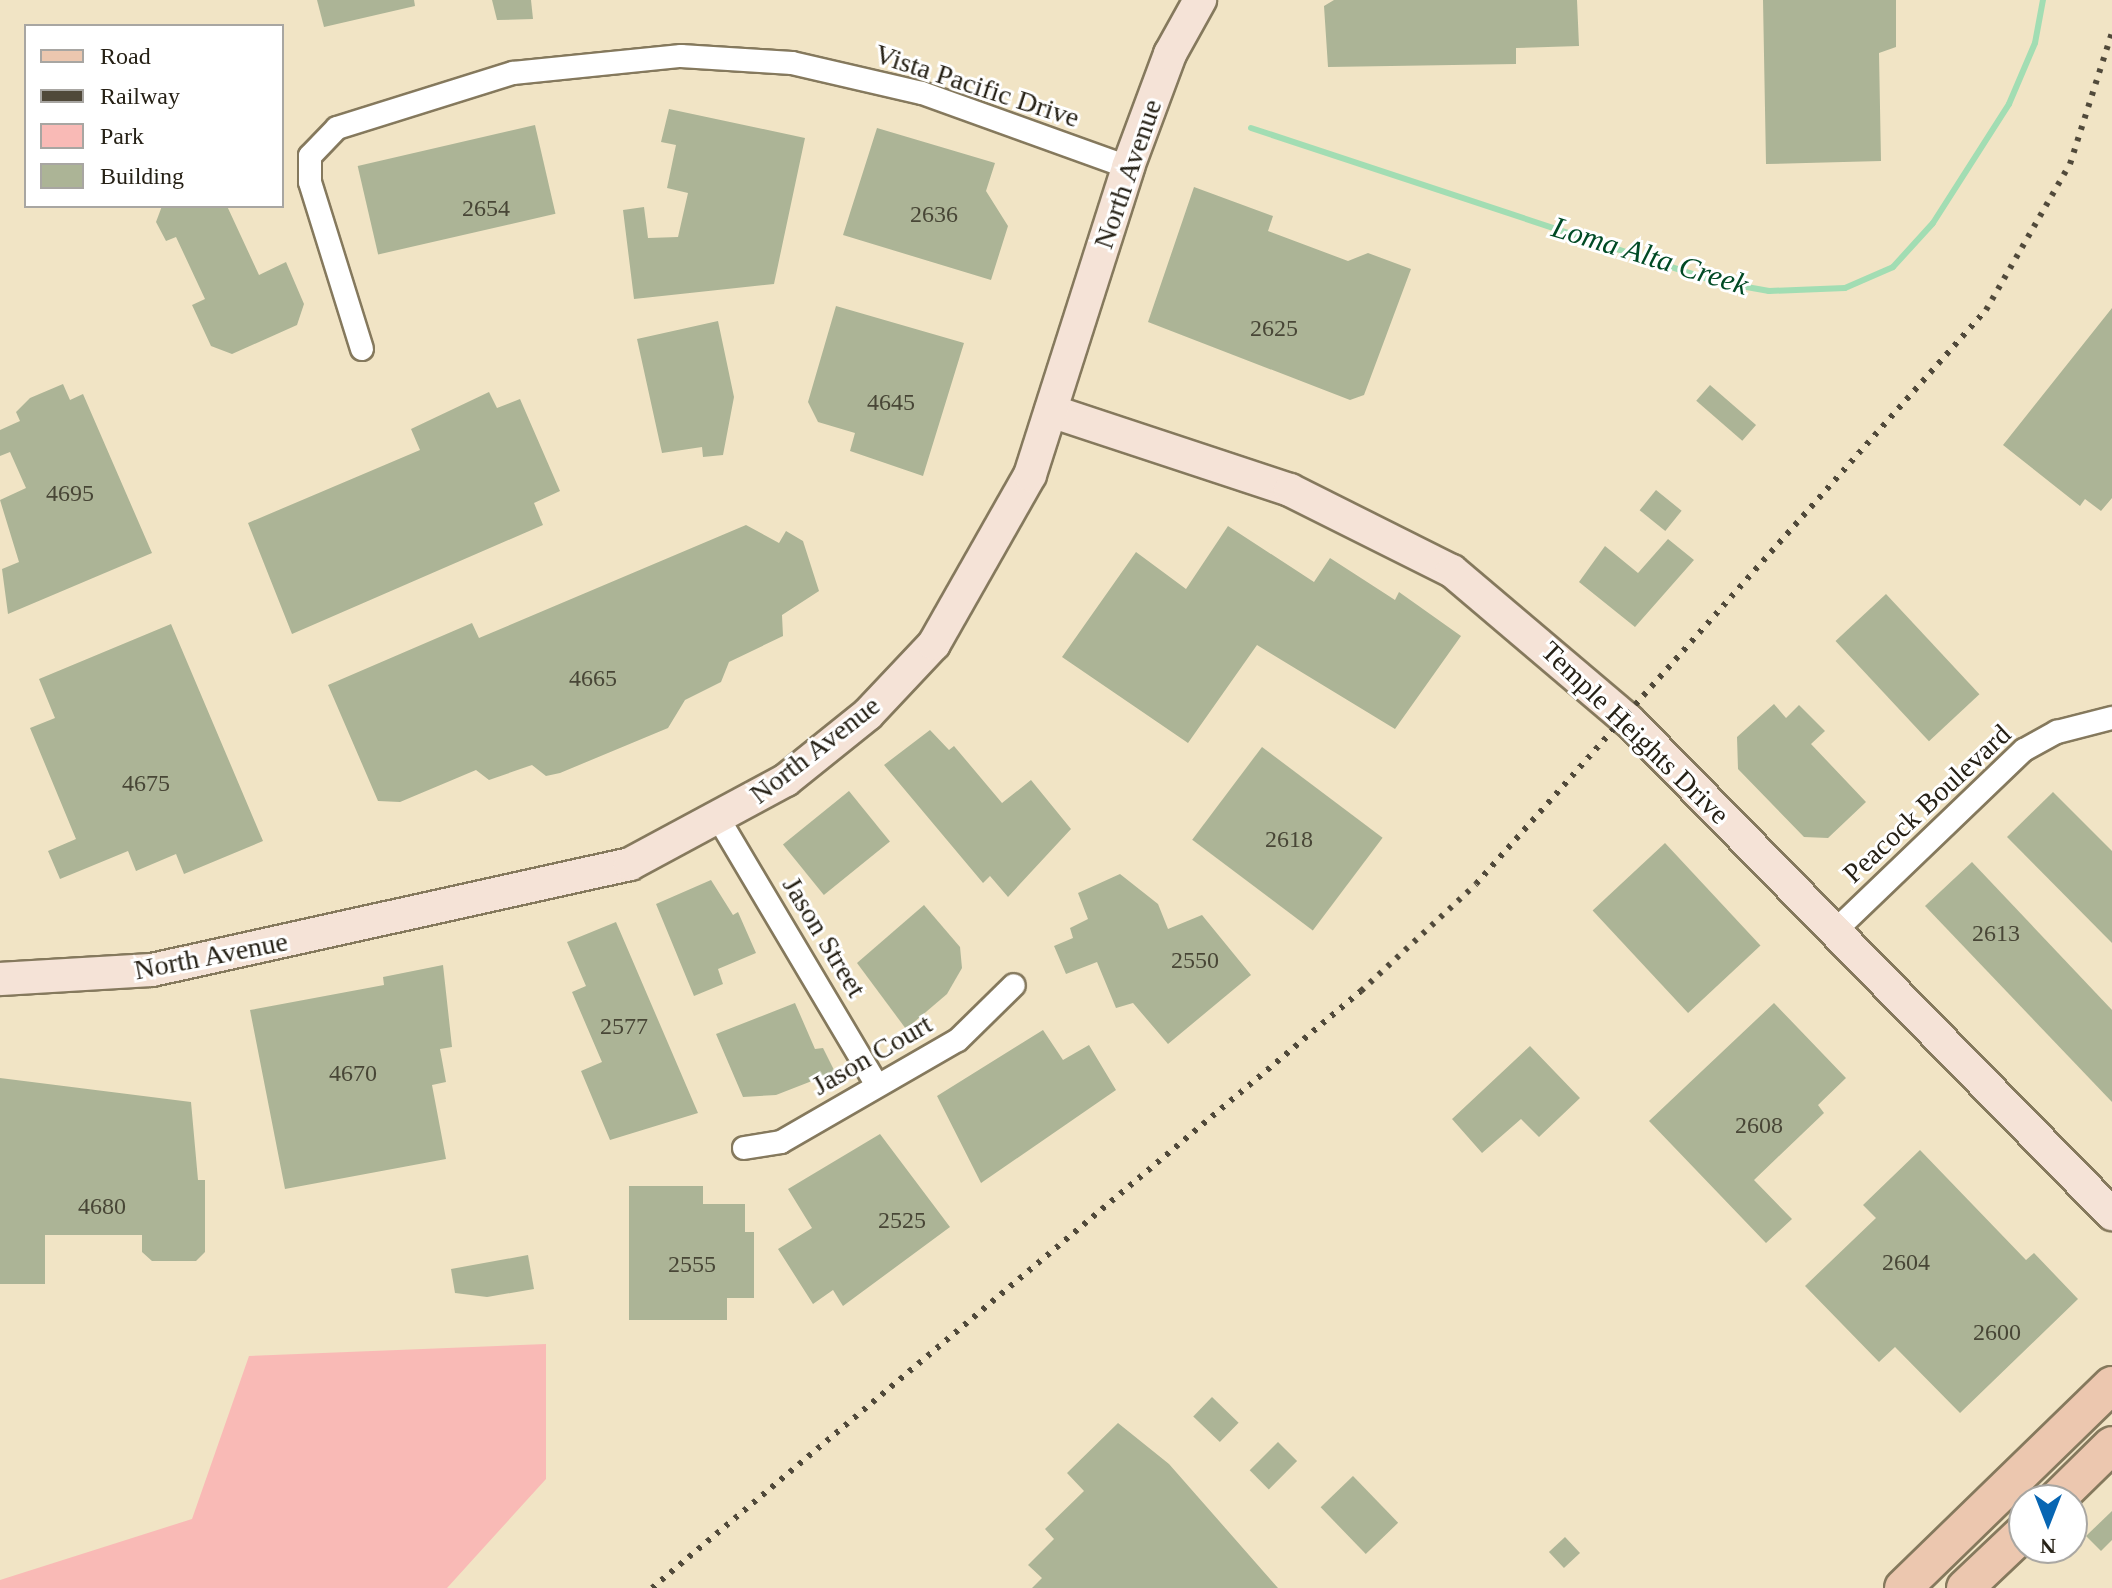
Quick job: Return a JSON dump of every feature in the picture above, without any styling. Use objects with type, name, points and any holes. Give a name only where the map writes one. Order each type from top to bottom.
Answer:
[{"type":"main road","name":"North Avenue","points":[[0,979],[152,970],[545,887],[630,864],[720,821],[786,780],[868,714],[934,644],[1019,498],[1051,411],[1128,167],[1170,54],[1200,0]]},
{"type":"main road","name":"Temple Heights Drive","points":[[1051,411],[1290,490],[1452,571],[1564,659],[2112,1214]]},
{"type":"main road","points":[[1903,1588],[2112,1385]]},
{"type":"main road","points":[[2072,1484],[2112,1445]]},
{"type":"main road","points":[[1965,1588],[2008,1547]]},
{"type":"street","name":"Vista Pacific Drive","points":[[362,349],[310,182],[310,156],[337,128],[513,73],[681,56],[792,63],[922,93],[1128,167]]},
{"type":"street","name":"Peacock Boulevard","points":[[1835,931],[2024,750],[2057,732],[2112,718]]},
{"type":"street","name":"Jason Street","points":[[720,821],[877,1085]]},
{"type":"street","name":"Jason Court","points":[[744,1148],[781,1142],[958,1040],[1014,985]]},
{"type":"green space","points":[[546,1344],[546,1479],[447,1588],[0,1588],[0,1580],[192,1519],[249,1356]]},
{"type":"building","points":[[317,0],[414,0],[415,6],[324,27]]},
{"type":"building","points":[[492,0],[531,0],[533,19],[497,20]]},
{"type":"building","points":[[1334,0],[1577,0],[1579,46],[1516,48],[1516,64],[1328,67],[1324,6]]},
{"type":"building","points":[[1763,0],[1896,0],[1896,47],[1879,53],[1881,161],[1766,164]]},
{"type":"building","points":[[669,109],[805,138],[774,284],[634,299],[623,210],[644,207],[648,238],[678,237],[688,193],[667,188],[676,145],[661,142]]},
{"type":"building","points":[[535,125],[555,214],[378,255],[358,166]]},
{"type":"building","points":[[877,128],[995,163],[986,191],[1008,226],[991,280],[843,235]]},
{"type":"building","points":[[1194,187],[1273,216],[1268,231],[1348,261],[1368,253],[1411,269],[1364,395],[1350,400],[1148,322]]},
{"type":"building","points":[[161,208],[228,208],[259,275],[286,262],[304,304],[297,325],[232,354],[211,346],[192,305],[205,299],[176,237],[166,241],[156,222]]},
{"type":"building","points":[[836,306],[964,343],[923,476],[850,451],[855,433],[818,422],[808,402]]},
{"type":"building","points":[[2112,308],[2112,498],[2101,511],[2085,499],[2080,506],[2003,445]]},
{"type":"building","points":[[718,321],[734,397],[723,455],[703,457],[702,447],[662,453],[637,339]]},
{"type":"building","points":[[63,384],[70,400],[83,394],[152,553],[8,614],[2,569],[19,562],[0,500],[26,488],[10,452],[0,456],[0,430],[20,421],[16,412],[30,398]]},
{"type":"building","points":[[1710,385],[1756,425],[1742,441],[1696,401]]},
{"type":"building","points":[[489,392],[497,408],[520,399],[560,491],[534,503],[543,525],[292,634],[248,523],[420,450],[411,429]]},
{"type":"building","points":[[1656,490],[1682,511],[1665,531],[1640,510]]},
{"type":"building","points":[[746,525],[779,543],[786,531],[803,541],[819,591],[782,615],[783,636],[729,662],[721,682],[685,700],[668,728],[560,773],[546,776],[532,765],[489,780],[476,770],[400,802],[378,801],[328,685],[472,623],[479,638]]},
{"type":"building","points":[[1228,526],[1314,582],[1330,558],[1395,600],[1399,592],[1461,636],[1395,729],[1257,645],[1188,743],[1062,657],[1136,552],[1186,589]]},
{"type":"building","points":[[1668,539],[1694,560],[1635,627],[1579,582],[1605,546],[1638,573]]},
{"type":"building","points":[[1886,594],[1979,694],[1929,741],[1836,641]]},
{"type":"building","points":[[171,624],[263,841],[184,874],[176,854],[136,871],[128,851],[60,879],[48,851],[76,839],[30,728],[55,718],[39,679]]},
{"type":"building","points":[[1774,704],[1786,718],[1799,705],[1825,731],[1811,744],[1866,802],[1828,838],[1804,837],[1738,769],[1737,737]]},
{"type":"building","points":[[930,730],[949,750],[954,746],[1002,803],[1031,780],[1071,829],[1008,897],[990,876],[983,883],[884,765]]},
{"type":"building","points":[[1262,747],[1383,838],[1313,931],[1192,840]]},
{"type":"building","points":[[849,791],[890,842],[824,895],[783,844]]},
{"type":"building","points":[[2053,792],[2112,851],[2112,943],[2007,837]]},
{"type":"building","points":[[1665,843],[1760,945],[1688,1013],[1593,911]]},
{"type":"building","points":[[1972,862],[2112,1010],[2112,1102],[1925,906]]},
{"type":"building","points":[[1120,874],[1158,904],[1168,929],[1202,915],[1251,975],[1168,1044],[1133,1003],[1116,1008],[1097,962],[1066,974],[1054,946],[1073,938],[1070,928],[1088,919],[1078,893]]},
{"type":"building","points":[[711,880],[733,915],[738,912],[756,953],[718,969],[723,984],[694,996],[656,904]]},
{"type":"building","points":[[924,905],[960,947],[962,968],[947,994],[906,1029],[857,963]]},
{"type":"building","points":[[616,922],[698,1113],[610,1140],[581,1071],[602,1062],[572,992],[586,986],[567,942]]},
{"type":"building","points":[[443,965],[452,1047],[440,1049],[446,1082],[432,1085],[446,1159],[285,1189],[250,1010],[384,985],[383,977]]},
{"type":"building","points":[[795,1003],[815,1049],[823,1048],[835,1072],[776,1095],[743,1097],[716,1034]]},
{"type":"building","points":[[1774,1003],[1846,1078],[1818,1105],[1824,1113],[1754,1180],[1792,1219],[1766,1243],[1649,1121]]},
{"type":"building","points":[[1043,1030],[1063,1060],[1089,1045],[1116,1090],[981,1183],[937,1096]]},
{"type":"building","points":[[1530,1046],[1580,1098],[1539,1137],[1521,1119],[1482,1153],[1452,1119]]},
{"type":"building","points":[[0,1078],[191,1102],[198,1180],[205,1180],[205,1252],[196,1261],[152,1261],[142,1252],[142,1235],[45,1235],[45,1284],[0,1284]]},
{"type":"building","points":[[880,1134],[950,1227],[843,1306],[833,1290],[813,1304],[778,1249],[812,1228],[788,1189]]},
{"type":"building","points":[[1920,1150],[2026,1260],[2034,1253],[2078,1299],[1960,1413],[1895,1347],[1879,1362],[1805,1286],[1876,1218],[1863,1205]]},
{"type":"building","points":[[629,1186],[703,1186],[703,1204],[745,1204],[745,1232],[754,1232],[754,1298],[727,1298],[727,1320],[629,1320]]},
{"type":"building","points":[[528,1255],[534,1289],[487,1297],[455,1293],[451,1269]]},
{"type":"building","points":[[1212,1397],[1239,1423],[1220,1442],[1193,1416]]},
{"type":"building","points":[[1118,1423],[1169,1464],[1278,1588],[1032,1588],[1042,1578],[1028,1565],[1054,1539],[1045,1529],[1084,1491],[1067,1473]]},
{"type":"building","points":[[1278,1442],[1297,1461],[1269,1489],[1250,1470]]},
{"type":"building","points":[[1353,1476],[1398,1523],[1366,1554],[1321,1507]]},
{"type":"building","points":[[2112,1511],[2112,1540],[2101,1551],[2088,1534]]},
{"type":"building","points":[[1565,1537],[1580,1553],[1564,1568],[1549,1552]]},
{"type":"waterway","name":"Loma Alta Creek","points":[[1251,128],[1713,281],[1769,291],[1845,288],[1893,267],[1933,223],[2009,104],[2035,43],[2043,0]]},
{"type":"railway","points":[[652,1588],[1361,991],[1476,884],[1986,310],[2070,164],[2112,32]]}]
